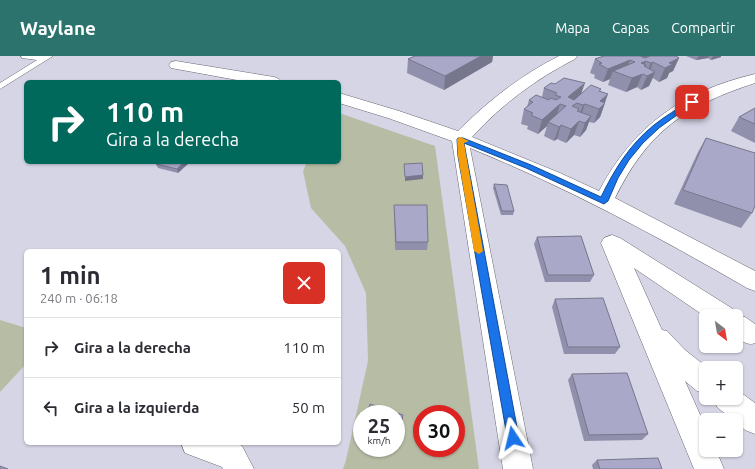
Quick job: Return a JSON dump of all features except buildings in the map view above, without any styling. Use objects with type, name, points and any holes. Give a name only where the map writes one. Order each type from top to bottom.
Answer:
[{"type":"street","points":[[518,469],[460,139],[482,115],[516,88],[535,74],[570,56]]},
{"type":"street","points":[[176,65],[262,80]]},
{"type":"street","points":[[604,201],[614,178],[626,159],[656,126],[692,102],[726,87],[755,78]]},
{"type":"street","points":[[341,99],[400,117],[529,167],[604,201],[654,226],[755,282]]},
{"type":"street","points":[[709,469],[612,243],[713,309]]},
{"type":"street","points":[[634,295],[639,284],[645,280],[661,280],[678,286]]},
{"type":"street","points":[[647,325],[676,358],[699,376]]},
{"type":"street","points":[[680,403],[684,388],[692,385],[699,386]]},
{"type":"street","points":[[736,405],[755,420]]},
{"type":"street","points":[[201,445],[232,456],[239,469]]},
{"type":"lane","points":[[25,56],[46,58]]},
{"type":"lane","points":[[0,87],[46,58]]},
{"type":"shaded area","points":[[0,56],[755,56],[755,469],[0,469]]},
{"type":"green space","points":[[341,114],[435,146],[479,469],[343,469],[353,428],[353,457],[405,457],[405,405],[358,405],[368,361],[366,293],[345,246],[311,208],[303,171],[306,164],[341,164]]},
{"type":"green space","points":[[0,320],[24,327],[24,366],[0,392]]},
{"type":"slow traffic","points":[[466,141],[460,139],[479,251]]},
{"type":"route","points":[[513,438],[460,139],[529,167],[604,201],[614,178],[626,159],[641,142],[656,126],[692,102]]}]
